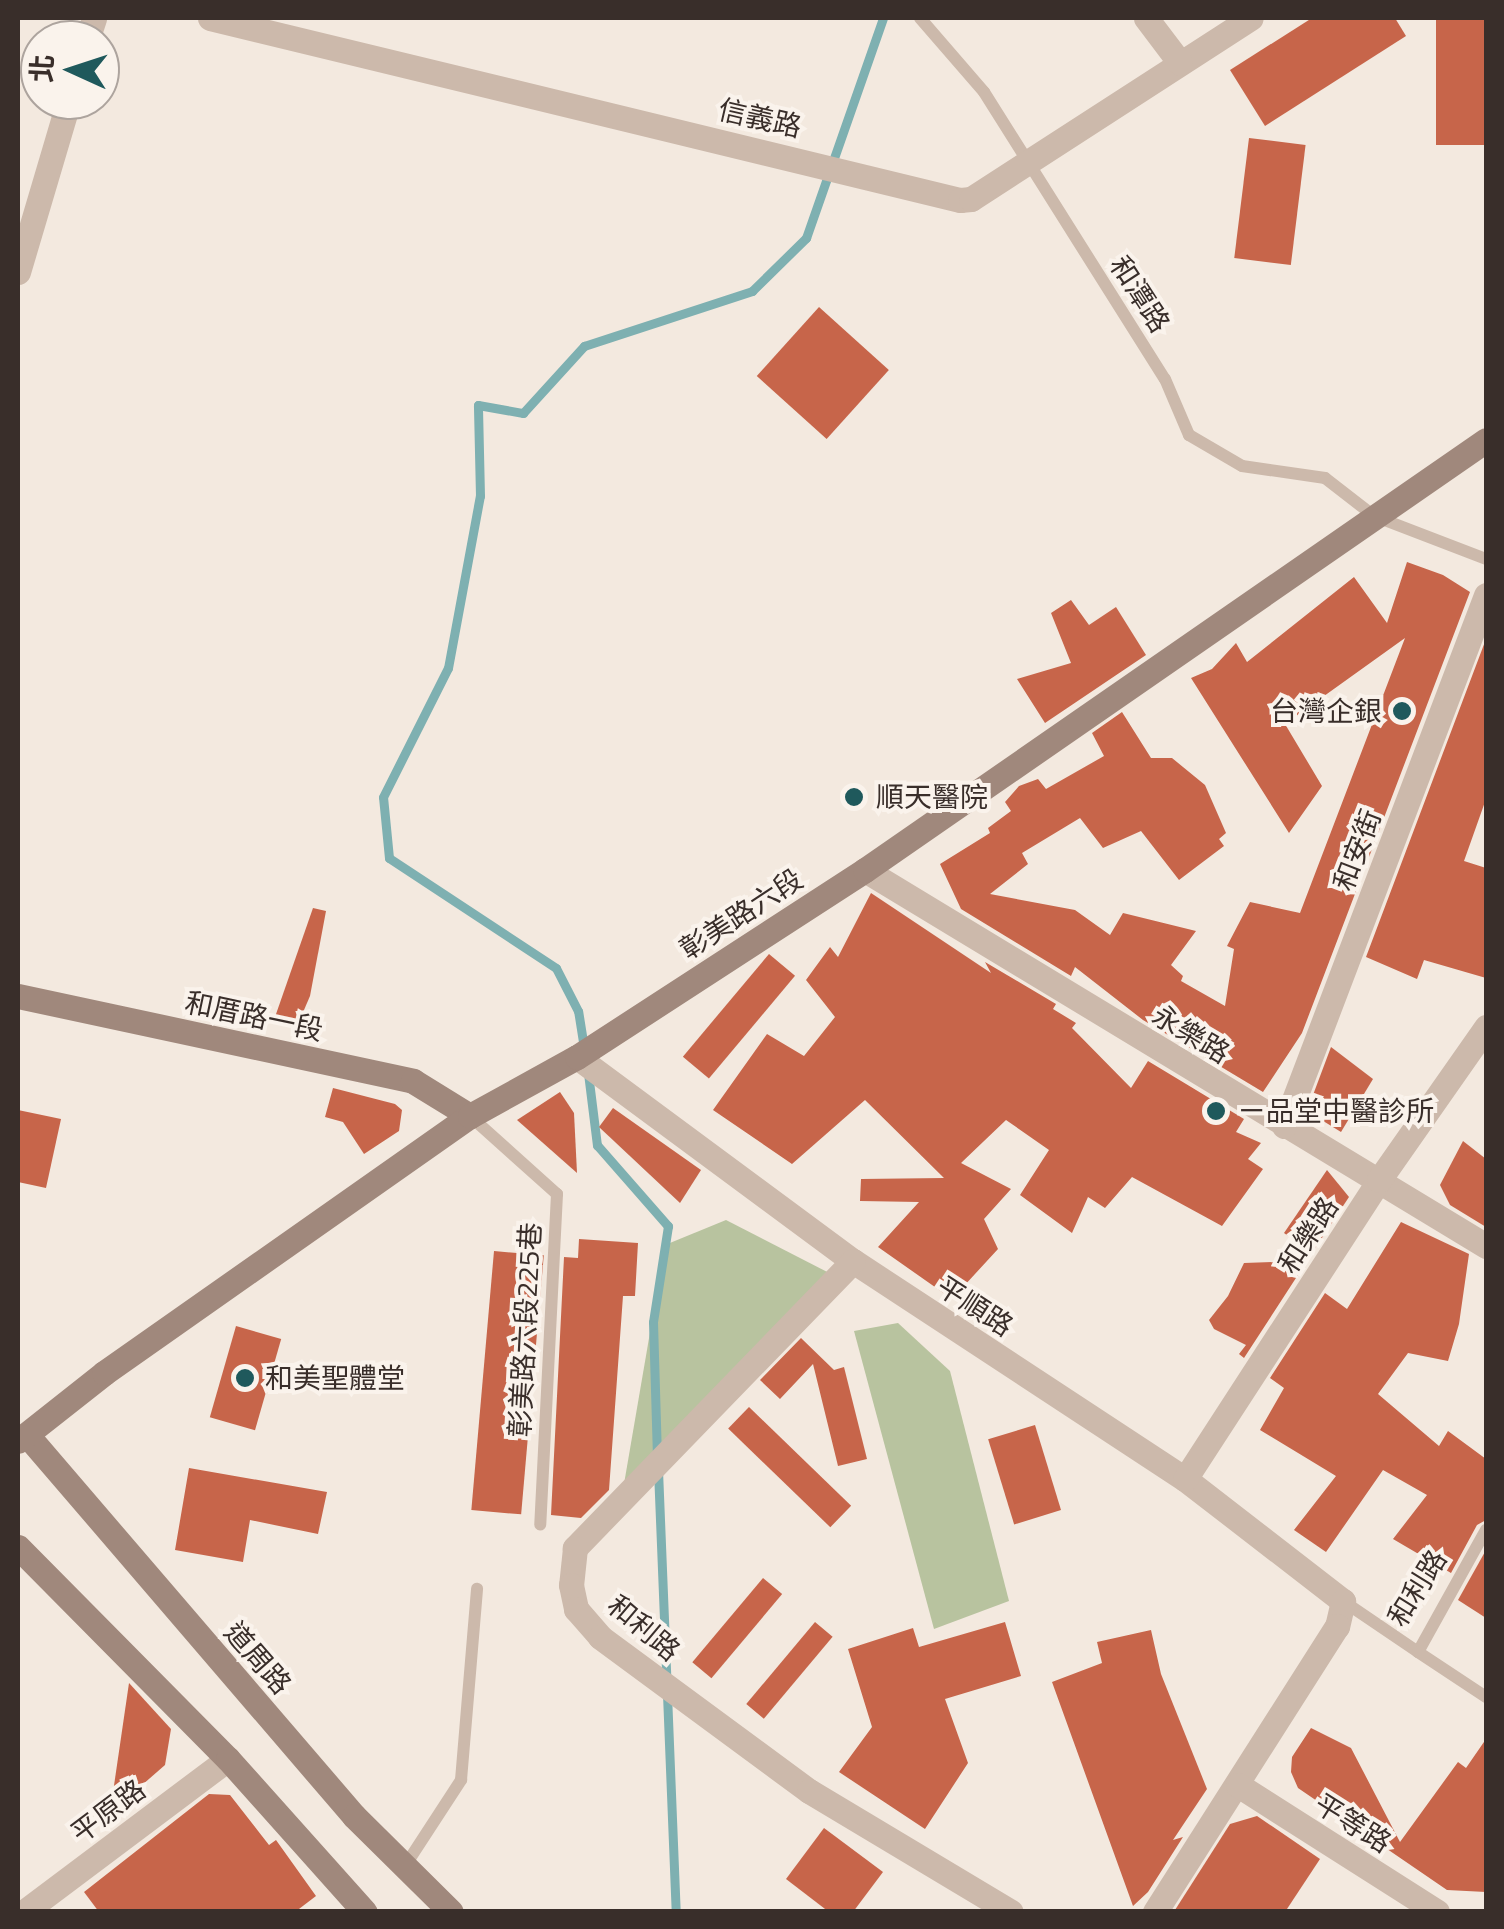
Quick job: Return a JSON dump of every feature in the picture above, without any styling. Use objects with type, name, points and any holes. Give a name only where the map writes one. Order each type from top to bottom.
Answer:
[{"type":"street","name":"信義路","points":[[210,18],[299,28],[960,200],[971,199],[1251,18]]},
{"type":"street","points":[[1146,18],[1180,63]]},
{"type":"street","points":[[18,272],[63,120]]},
{"type":"street","name":"彰美路六段","points":[[21,1441],[104,1373],[470,1116],[577,1057],[864,870],[1486,440]]},
{"type":"street","name":"和安街","points":[[1284,1126],[1486,595]]},
{"type":"street","name":"永樂路","points":[[864,870],[1486,1246]]},
{"type":"street","name":"和厝路一段","points":[[18,996],[413,1081],[470,1116]]},
{"type":"street","name":"和樂路","points":[[1184,1479],[1379,1180],[1486,1027]]},
{"type":"street","name":"平順路","points":[[577,1057],[853,1261],[1184,1479],[1343,1600]]},
{"type":"street","name":"和利路","points":[[853,1261],[574,1548],[571,1585],[576,1609],[600,1637],[809,1791],[1011,1912]]},
{"type":"street","name":"道周路","points":[[21,1441],[354,1816],[451,1912]]},
{"type":"street","points":[[18,1547],[228,1759],[365,1912]]},
{"type":"street","name":"和利路","points":[[1154,1912],[1338,1626],[1343,1600]]},
{"type":"street","name":"平原路","points":[[24,1912],[228,1759]]},
{"type":"street","name":"平等路","points":[[1238,1785],[1437,1912]]},
{"type":"lane","name":"和潭路","points":[[920,18],[984,92],[1165,379],[1189,435],[1242,466],[1325,478],[1374,516],[1486,559]]},
{"type":"lane","name":"彰美路六段225巷","points":[[470,1116],[557,1194],[540,1525]]},
{"type":"lane","name":"和利路","points":[[1343,1600],[1418,1652],[1486,1530]]},
{"type":"lane","points":[[405,1866],[461,1780],[477,1589]]},
{"type":"lane","points":[[1418,1652],[1486,1697]]},
{"type":"green space","points":[[726,1220],[837,1277],[624,1484],[665,1245]]},
{"type":"green space","points":[[898,1323],[950,1371],[1009,1601],[934,1629],[854,1331]]},
{"type":"building","points":[[1312,18],[1395,18],[1406,36],[1265,126],[1230,70]]},
{"type":"building","points":[[1436,18],[1486,18],[1486,145],[1436,145]]},
{"type":"building","points":[[1249,138],[1306,145],[1291,265],[1234,258]]},
{"type":"building","points":[[819,307],[889,370],[827,439],[757,376]]},
{"type":"building","points":[[1407,562],[1443,575],[1470,592],[1302,1033],[1263,1092],[1143,1020],[1075,967],[1071,976],[961,909],[940,864],[990,833],[988,828],[1011,811],[1005,802],[1019,786],[1038,779],[1046,789],[1104,756],[1092,733],[1122,712],[1151,758],[1172,758],[1205,785],[1226,833],[1219,839],[1224,846],[1179,880],[1141,831],[1103,848],[1080,818],[1022,853],[1028,864],[990,894],[1075,910],[1110,935],[1123,913],[1196,931],[1171,965],[1183,976],[1181,981],[1225,1006],[1234,949],[1227,946],[1250,902],[1300,913],[1405,638],[1285,724],[1322,786],[1289,833],[1191,678],[1212,669],[1236,643],[1247,662],[1354,577],[1387,623]]},
{"type":"building","points":[[1071,600],[1089,625],[1116,607],[1146,655],[1045,723],[1017,679],[1071,663],[1051,613]]},
{"type":"building","points":[[1486,639],[1486,799],[1464,861],[1486,868],[1486,978],[1424,960],[1417,979],[1366,957]]},
{"type":"building","points":[[871,893],[991,973],[985,962],[1056,1004],[1053,1009],[1076,1023],[1072,1028],[1131,1088],[1148,1061],[1244,1119],[1236,1132],[1261,1143],[1248,1159],[1263,1169],[1222,1226],[1132,1177],[1105,1208],[1088,1197],[1072,1233],[1020,1195],[1049,1150],[1006,1120],[961,1163],[1011,1189],[984,1219],[998,1249],[952,1299],[878,1247],[919,1202],[860,1201],[861,1179],[944,1178],[865,1100],[792,1164],[713,1110],[767,1034],[804,1056],[835,1017],[806,980],[830,947],[838,957]]},
{"type":"building","points":[[313,908],[326,911],[310,996],[298,1024],[275,1017]]},
{"type":"building","points":[[769,954],[795,976],[709,1079],[683,1057]]},
{"type":"building","points":[[1331,1047],[1373,1079],[1341,1132],[1307,1111]]},
{"type":"building","points":[[333,1088],[395,1104],[402,1110],[399,1131],[364,1154],[343,1122],[325,1117]]},
{"type":"building","points":[[560,1092],[574,1113],[577,1173],[517,1120]]},
{"type":"building","points":[[613,1108],[701,1170],[680,1203],[599,1127]]},
{"type":"building","points":[[18,1110],[61,1119],[46,1188],[18,1182]]},
{"type":"building","points":[[1463,1141],[1486,1159],[1486,1227],[1450,1205],[1440,1185]]},
{"type":"building","points":[[1327,1170],[1349,1197],[1312,1253],[1284,1233]]},
{"type":"building","points":[[1401,1222],[1469,1254],[1459,1324],[1448,1361],[1408,1353],[1378,1394],[1439,1446],[1448,1431],[1486,1459],[1486,1520],[1477,1525],[1451,1573],[1393,1539],[1427,1495],[1383,1470],[1326,1552],[1294,1530],[1336,1476],[1260,1430],[1284,1388],[1270,1378],[1325,1293],[1347,1309]]},
{"type":"building","points":[[579,1239],[638,1243],[635,1296],[623,1296],[609,1490],[581,1518],[551,1515],[564,1257],[578,1258]]},
{"type":"building","points":[[494,1251],[544,1255],[521,1514],[471,1510]]},
{"type":"building","points":[[1307,1261],[1244,1358],[1239,1354],[1246,1345],[1214,1329],[1209,1320],[1228,1296],[1244,1263]]},
{"type":"building","name":"和美聖體堂","points":[[236,1326],[281,1339],[255,1430],[210,1417]]},
{"type":"building","points":[[801,1338],[834,1370],[844,1367],[867,1459],[838,1466],[813,1364],[780,1399],[760,1380]]},
{"type":"building","points":[[749,1407],[851,1506],[830,1527],[728,1429]]},
{"type":"building","points":[[1035,1425],[1061,1510],[1014,1524],[988,1439]]},
{"type":"building","points":[[189,1468],[327,1492],[318,1534],[250,1520],[243,1562],[175,1550]]},
{"type":"building","points":[[1486,1550],[1486,1618],[1458,1600]]},
{"type":"building","points":[[763,1578],[782,1594],[711,1678],[692,1662]]},
{"type":"building","points":[[815,1622],[833,1637],[764,1719],[746,1704]]},
{"type":"building","points":[[1005,1622],[1021,1676],[945,1699],[968,1763],[925,1829],[839,1772],[872,1727],[848,1649],[913,1628],[919,1647]]},
{"type":"building","points":[[1151,1630],[1161,1674],[1207,1789],[1173,1840],[1183,1837],[1148,1892],[1133,1906],[1052,1682],[1102,1663],[1097,1642]]},
{"type":"building","points":[[129,1683],[171,1729],[165,1765],[110,1813]]},
{"type":"building","points":[[1311,1728],[1351,1748],[1400,1842],[1458,1762],[1466,1768],[1486,1739],[1486,1892],[1447,1890],[1298,1788],[1291,1772],[1292,1757]]},
{"type":"building","points":[[209,1794],[230,1795],[269,1845],[276,1840],[316,1896],[295,1912],[99,1912],[84,1892]]},
{"type":"building","points":[[1257,1816],[1320,1859],[1285,1912],[1175,1910],[1230,1824]]},
{"type":"building","points":[[824,1828],[883,1872],[853,1912],[829,1912],[786,1879]]},
{"type":"waterway","points":[[584,1048],[578,1011],[556,968],[389,858],[383,797],[448,668],[480,496],[478,405],[523,413],[584,346],[752,291],[806,238],[883,18]]},
{"type":"waterway","points":[[588,1073],[597,1145],[668,1226],[653,1322],[657,1454]]},
{"type":"waterway","points":[[658,1470],[676,1912]]},
{"type":"place","name":"台灣企銀","points":[[1402,711]]},
{"type":"place","name":"順天醫院","points":[[854,797]]},
{"type":"place","name":"ㄧ品堂中醫診所","points":[[1216,1111]]},
{"type":"place","name":"和美聖體堂","points":[[245,1378]]}]
